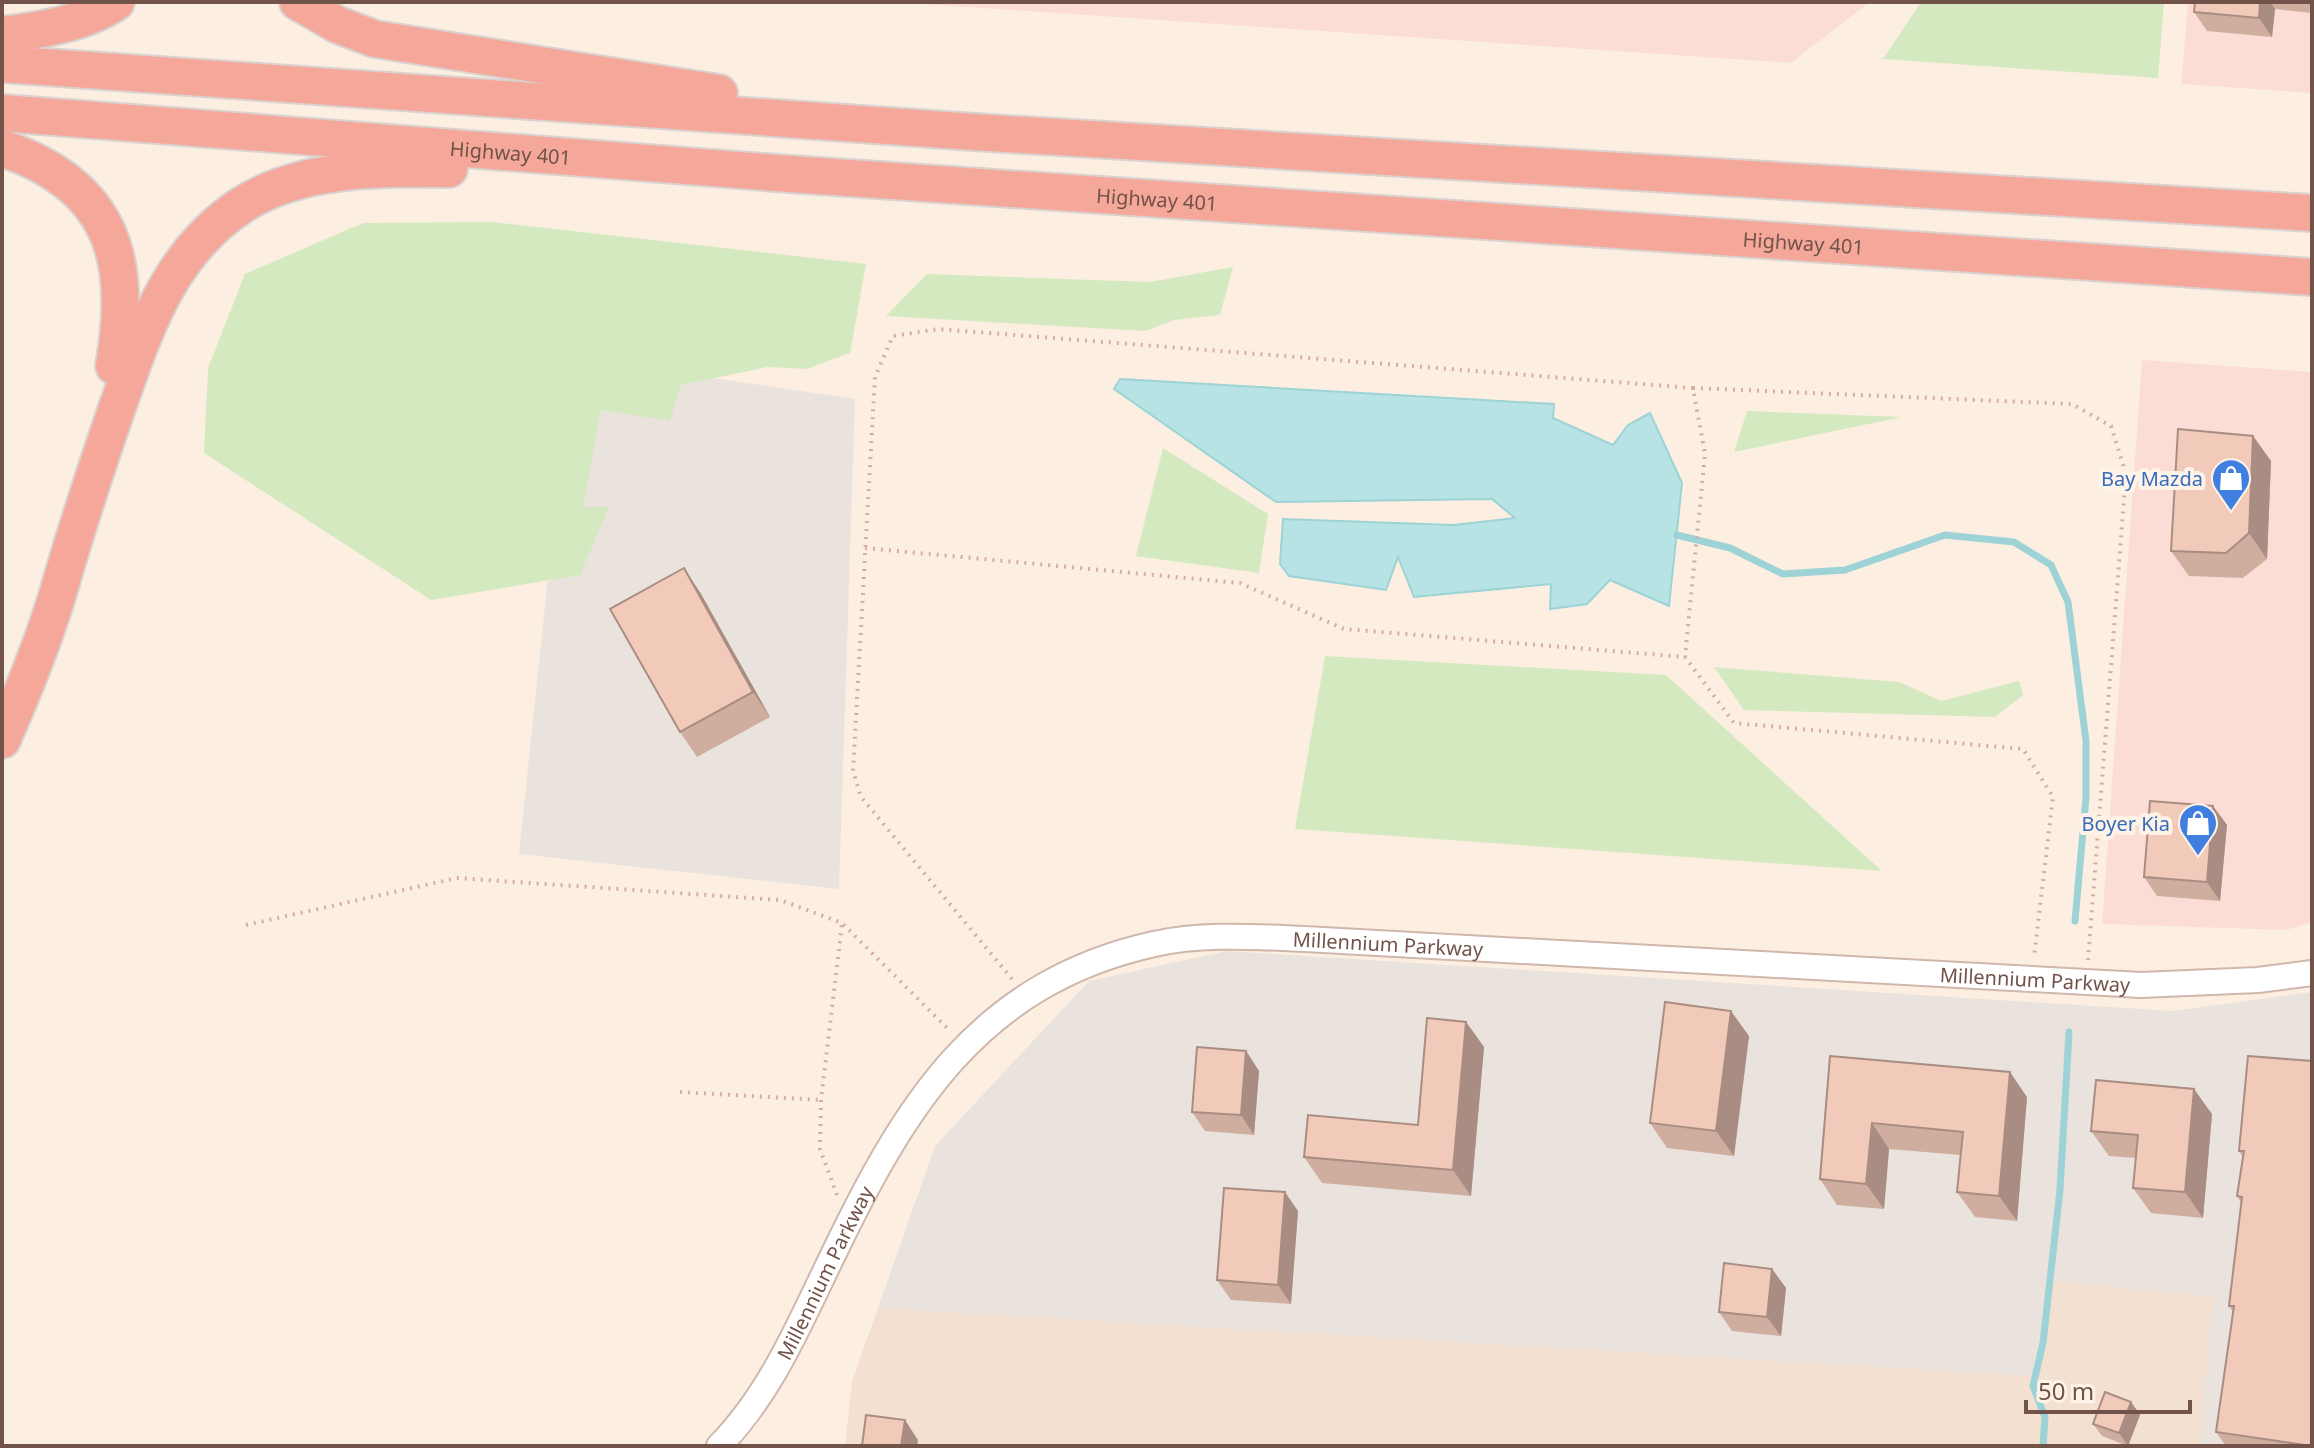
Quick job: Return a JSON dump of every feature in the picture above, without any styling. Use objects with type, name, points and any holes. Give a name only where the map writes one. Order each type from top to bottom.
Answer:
[{"type":"highway","points":[[2,35],[68,23],[103,11],[116,2]]},
{"type":"highway","points":[[298,2],[338,25],[375,39],[420,48],[974,132]]},
{"type":"highway","points":[[2,64],[974,132],[2312,213]]},
{"type":"highway","name":"Highway 401","points":[[2,113],[790,174],[2312,277]]},
{"type":"highway","points":[[2,148],[54,172],[86,200],[109,233],[120,270],[122,315],[118,345],[88,489]]},
{"type":"highway","points":[[2,740],[44,635],[88,489],[145,329],[163,289],[183,258],[211,229],[243,204],[264,194],[329,175],[370,170],[790,174]]},
{"type":"street","name":"Millennium Parkway","points":[[719,1446],[776,1373],[890,1142],[964,1045],[1026,996],[1074,971],[1154,944],[1245,937],[2087,983],[2228,982],[2312,973]]},
{"type":"path","points":[[1026,996],[861,797],[853,771],[875,377],[893,336],[938,329],[1693,388],[2072,404],[2111,426],[2126,474],[2087,983]]},
{"type":"path","points":[[1693,388],[1705,454],[1685,657],[1734,723],[2023,749],[2053,797],[2031,979]]},
{"type":"path","points":[[865,548],[1240,583],[1344,629],[1685,657]]},
{"type":"path","points":[[246,925],[457,878],[780,900],[842,923],[964,1045]]},
{"type":"path","points":[[842,923],[821,1100],[820,1149],[848,1224]]},
{"type":"path","points":[[680,1092],[821,1100]]},
{"type":"shaded area","points":[[893,2],[1870,2],[1791,63]]},
{"type":"shaded area","points":[[2188,2],[2312,2],[2312,93],[2181,84]]},
{"type":"shaded area","points":[[571,357],[855,399],[839,889],[519,854]]},
{"type":"shaded area","points":[[2142,360],[2312,372],[2312,922],[2286,930],[2102,924]]},
{"type":"shaded area","points":[[1227,951],[2173,1011],[2312,992],[2312,1446],[2200,1446],[2213,1297],[2047,1280],[2035,1376],[878,1308],[935,1146],[1089,981]]},
{"type":"shaded area","points":[[2046,1280],[2213,1297],[2200,1446],[845,1446],[852,1381],[878,1308],[2035,1376]]},
{"type":"green space","points":[[1921,2],[2164,2],[2158,78],[1883,59]]},
{"type":"green space","points":[[492,222],[866,264],[850,353],[807,369],[767,367],[681,385],[670,421],[601,410],[583,507],[609,507],[580,575],[431,600],[204,453],[208,368],[245,274],[363,223]]},
{"type":"green space","points":[[1233,267],[1220,315],[1174,320],[1145,331],[886,316],[927,274],[1150,282]]},
{"type":"green space","points":[[1747,411],[1902,417],[1734,452]]},
{"type":"green space","points":[[1163,448],[1268,514],[1259,573],[1136,556]]},
{"type":"green space","points":[[1325,656],[1666,675],[1882,871],[1295,829]]},
{"type":"green space","points":[[1714,667],[1899,682],[1941,701],[2019,681],[2023,695],[1995,717],[1744,710]]},
{"type":"water","points":[[1120,379],[1554,404],[1553,418],[1613,445],[1628,425],[1650,413],[1682,483],[1669,606],[1610,580],[1587,604],[1550,609],[1551,584],[1414,597],[1398,557],[1386,590],[1289,576],[1280,564],[1283,519],[1454,525],[1515,518],[1492,499],[1276,502],[1114,389]]},
{"type":"building","points":[[2195,2],[2260,2],[2259,18],[2194,12]]},
{"type":"building","points":[[2178,429],[2253,436],[2249,533],[2226,553],[2171,551]]},
{"type":"building","points":[[684,568],[753,692],[680,732],[610,609]]},
{"type":"building","points":[[2150,801],[2213,806],[2207,882],[2144,877]]},
{"type":"building","points":[[1665,1002],[1731,1011],[1716,1131],[1650,1123]]},
{"type":"building","points":[[1427,1018],[1466,1022],[1453,1170],[1304,1157],[1308,1115],[1418,1125]]},
{"type":"building","points":[[1197,1047],[1246,1051],[1241,1115],[1192,1112]]},
{"type":"building","points":[[1830,1056],[2010,1072],[1999,1196],[1957,1192],[1963,1132],[1872,1123],[1866,1184],[1820,1179]]},
{"type":"building","points":[[2248,1056],[2312,1061],[2312,1446],[2216,1432],[2234,1306],[2229,1306],[2242,1197],[2237,1196],[2244,1151],[2239,1151]]},
{"type":"building","points":[[2096,1080],[2194,1089],[2185,1192],[2133,1188],[2138,1135],[2091,1131]]},
{"type":"building","points":[[1224,1188],[1285,1192],[1278,1285],[1217,1280]]},
{"type":"building","points":[[1724,1263],[1772,1269],[1767,1317],[1719,1312]]},
{"type":"building","points":[[2105,1392],[2131,1402],[2119,1433],[2093,1424]]},
{"type":"building","points":[[866,1415],[905,1420],[901,1446],[862,1446]]},
{"type":"waterway","points":[[1677,535],[1730,548],[1783,574],[1845,570],[1945,535],[2014,542],[2051,565],[2068,602],[2086,741],[2086,797],[2075,921]]},
{"type":"waterway","points":[[2043,1446],[2045,1417],[2033,1386],[2043,1343],[2060,1190],[2069,1032]]},
{"type":"place","name":"Bay Mazda","points":[[2231,512]]},
{"type":"place","name":"Boyer Kia","points":[[2198,857]]}]
